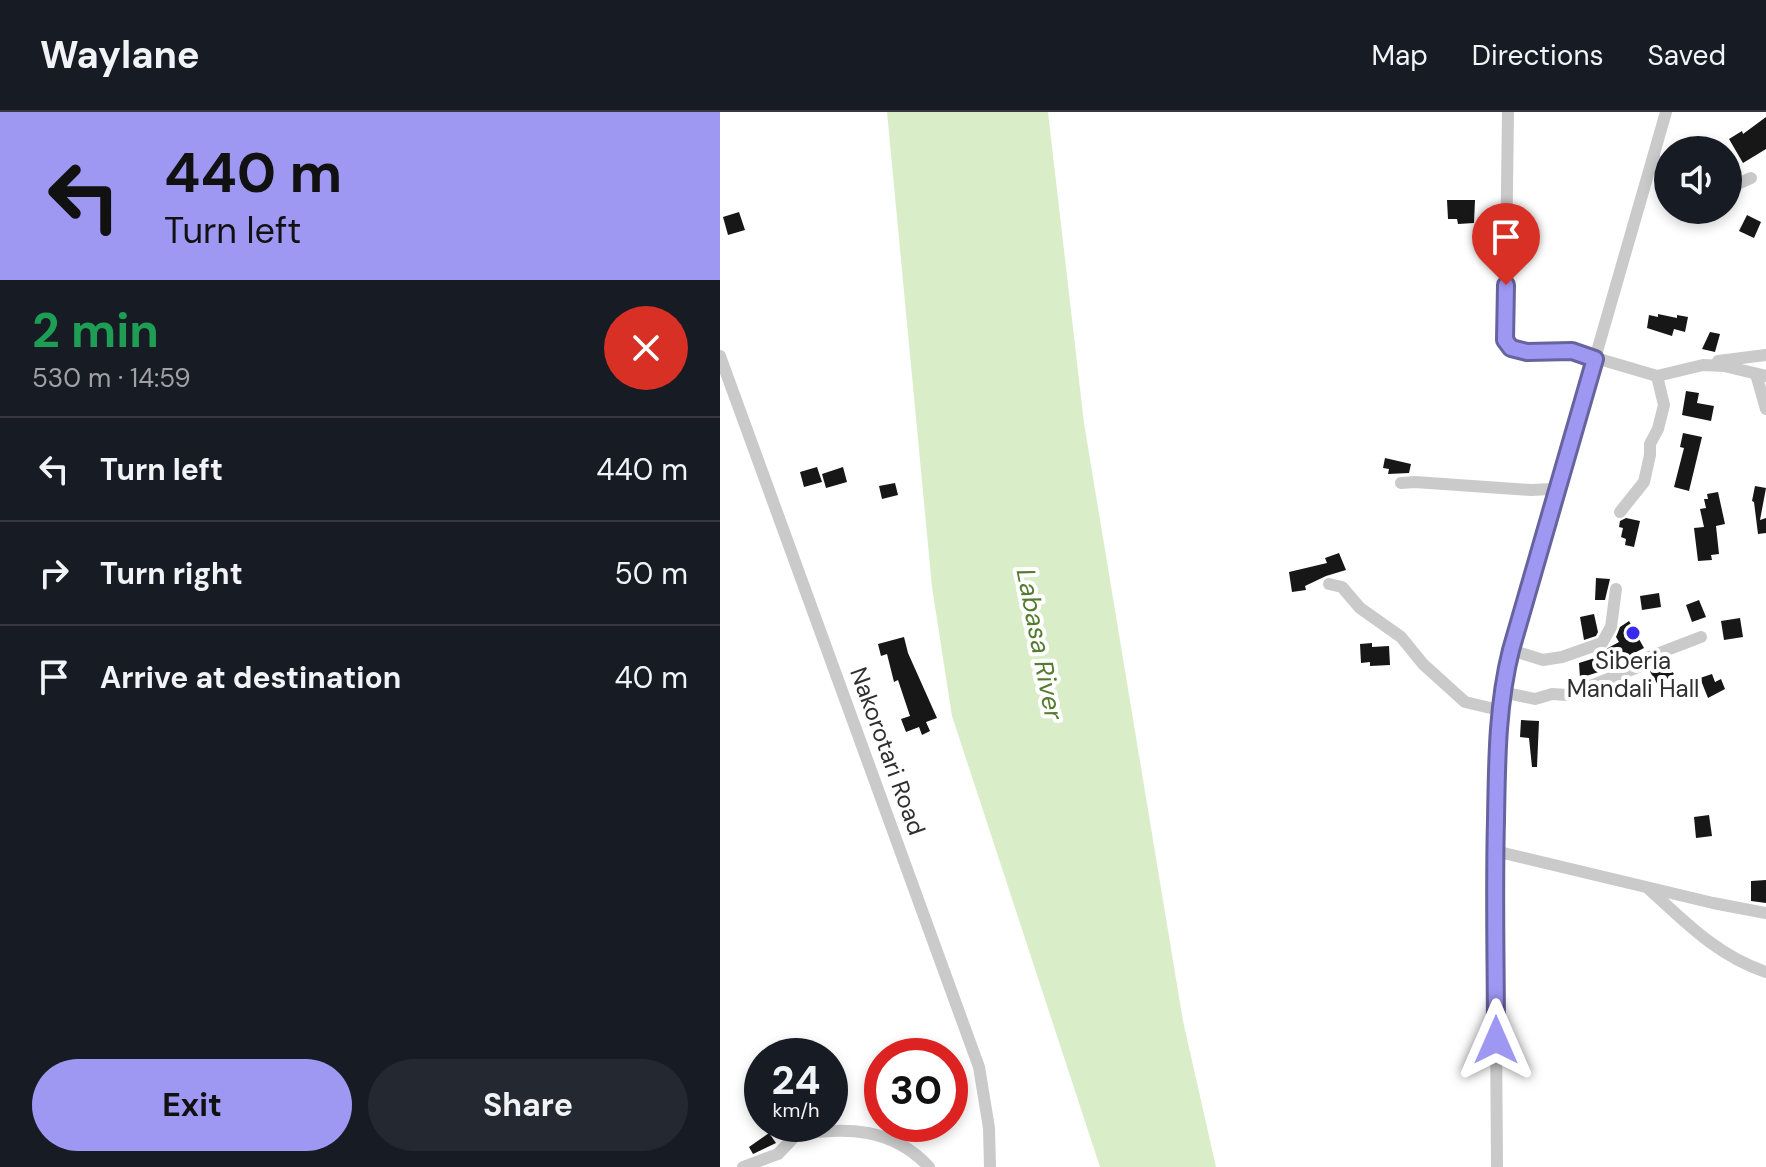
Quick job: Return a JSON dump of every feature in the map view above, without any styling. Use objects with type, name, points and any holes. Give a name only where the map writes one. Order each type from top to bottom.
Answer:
[{"type":"street","points":[[1508,112],[1505,340],[1511,348],[1527,352],[1572,351],[1657,376],[1766,355]]},
{"type":"street","points":[[1660,136],[1666,112]]},
{"type":"street","points":[[1497,1167],[1495,851],[1499,710],[1511,650],[1654,159]]},
{"type":"street","points":[[1742,182],[1751,178]]},
{"type":"street","name":"Nakorotari Road","points":[[720,356],[971,1043],[985,1094],[990,1167]]},
{"type":"street","points":[[1703,365],[1724,366],[1761,375],[1766,409]]},
{"type":"street","points":[[1620,512],[1644,482],[1650,444],[1658,429],[1664,405],[1657,376]]},
{"type":"street","points":[[1401,483],[1531,490],[1551,489],[1559,485]]},
{"type":"street","points":[[1329,584],[1342,587],[1360,608],[1401,637],[1423,664],[1465,702],[1499,710]]},
{"type":"street","points":[[1511,650],[1543,660],[1602,643],[1611,627],[1616,589]]},
{"type":"street","points":[[1502,692],[1535,699],[1552,694],[1567,695],[1637,667],[1641,660],[1701,637]]},
{"type":"street","points":[[1495,851],[1766,913]]},
{"type":"street","points":[[1646,887],[1695,932],[1738,963],[1766,972]]},
{"type":"street","points":[[743,1167],[778,1154],[796,1135],[835,1130],[874,1135],[903,1143],[929,1167]]},
{"type":"water","name":"Labasa River","points":[[887,112],[1048,112],[1084,423],[1183,1021],[1216,1167],[1100,1167],[952,716],[932,587]]},
{"type":"building","points":[[1766,117],[1766,149],[1743,163],[1742,136],[1734,136],[1742,131],[1743,134]]},
{"type":"building","points":[[1447,200],[1475,200],[1474,223],[1458,224],[1457,219],[1448,219]]},
{"type":"building","points":[[739,212],[745,230],[728,235],[723,217]]},
{"type":"building","points":[[1747,215],[1761,222],[1754,238],[1739,231]]},
{"type":"building","points":[[1658,314],[1688,317],[1685,332],[1674,329],[1672,336],[1647,328],[1649,315],[1658,317]]},
{"type":"building","points":[[1710,332],[1720,334],[1715,352],[1702,349]]},
{"type":"building","points":[[1686,391],[1699,393],[1697,403],[1714,406],[1711,421],[1682,415]]},
{"type":"building","points":[[1683,433],[1702,437],[1689,491],[1674,487],[1684,448],[1680,447]]},
{"type":"building","points":[[1385,458],[1411,464],[1409,473],[1388,474],[1389,469],[1383,468]]},
{"type":"building","points":[[817,467],[822,482],[804,487],[800,472]]},
{"type":"building","points":[[843,467],[847,482],[826,488],[822,474]]},
{"type":"building","points":[[895,483],[898,495],[882,499],[879,486]]},
{"type":"building","points":[[1755,486],[1766,488],[1760,520],[1766,518],[1766,533],[1758,534],[1752,501]]},
{"type":"building","points":[[1718,492],[1725,524],[1716,526],[1719,554],[1711,555],[1712,560],[1698,561],[1694,528],[1704,527],[1700,509],[1706,508],[1704,499],[1708,499],[1707,494]]},
{"type":"building","points":[[1626,518],[1640,521],[1634,547],[1625,545],[1626,539],[1621,537],[1623,528],[1619,527],[1620,521]]},
{"type":"building","points":[[1339,553],[1346,570],[1305,586],[1306,590],[1292,592],[1289,572],[1327,563],[1325,558]]},
{"type":"building","points":[[1596,578],[1610,579],[1605,600],[1595,600]]},
{"type":"building","points":[[1659,593],[1661,607],[1642,610],[1640,596]]},
{"type":"building","points":[[1699,600],[1706,617],[1692,622],[1686,605]]},
{"type":"building","points":[[1594,614],[1598,632],[1596,636],[1584,640],[1580,617]]},
{"type":"building","points":[[1740,618],[1743,637],[1724,640],[1721,621]]},
{"type":"building","points":[[1629,621],[1644,648],[1613,664],[1614,667],[1580,678],[1579,663],[1598,657],[1597,654],[1619,642],[1616,637],[1620,627]]},
{"type":"building","points":[[904,637],[937,718],[926,722],[930,731],[922,735],[919,727],[906,732],[901,719],[910,716],[898,680],[894,682],[887,654],[881,656],[878,644]]},
{"type":"building","points":[[1372,643],[1372,647],[1389,646],[1390,665],[1361,663],[1360,644]]},
{"type":"building","points":[[1664,661],[1674,674],[1658,685],[1649,670],[1651,666]]},
{"type":"building","points":[[1712,674],[1715,682],[1721,679],[1725,689],[1708,698],[1700,678]]},
{"type":"building","points":[[1521,720],[1539,721],[1537,767],[1532,767],[1529,738],[1520,737]]},
{"type":"building","points":[[1709,815],[1712,836],[1696,838],[1694,817]]},
{"type":"building","points":[[1766,880],[1766,903],[1751,901],[1751,881]]},
{"type":"building","points":[[756,1142],[776,1143],[753,1154],[749,1147]]},
{"type":"place","name":"Siberia Mandali Hall","points":[[1633,633]]},
{"type":"route","points":[[1496,1040],[1495,851],[1499,710],[1511,650],[1595,359],[1572,351],[1527,352],[1511,348],[1505,340],[1506,285]]}]
